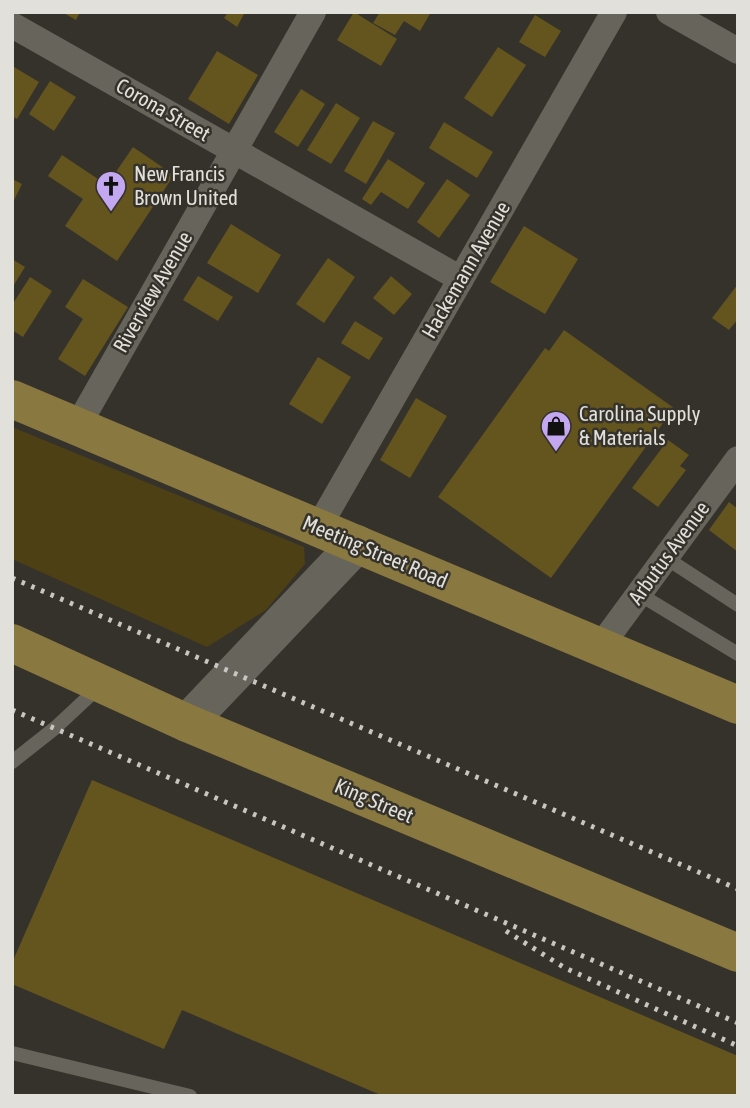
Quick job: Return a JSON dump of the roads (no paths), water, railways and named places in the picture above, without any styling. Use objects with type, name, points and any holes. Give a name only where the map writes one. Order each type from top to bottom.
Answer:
[{"type":"main road","name":"Meeting Street Road","points":[[12,399],[600,647],[735,698]]},
{"type":"main road","points":[[187,723],[358,544]]},
{"type":"main road","name":"King Street","points":[[12,643],[187,723],[738,953]]},
{"type":"street","points":[[12,18],[15,12]]},
{"type":"street","name":"Riverview Avenue","points":[[77,427],[313,12]]},
{"type":"street","name":"Hackemann Avenue","points":[[318,528],[614,12]]},
{"type":"street","points":[[669,12],[738,51]]},
{"type":"street","name":"Corona Street","points":[[12,25],[461,279]]},
{"type":"street","name":"Arbutus Avenue","points":[[600,647],[738,460]]},
{"type":"lane","points":[[666,558],[738,605]]},
{"type":"lane","points":[[639,594],[738,654]]},
{"type":"lane","points":[[13,760],[55,728],[102,684]]},
{"type":"lane","points":[[12,1053],[190,1096]]},
{"type":"railway","points":[[12,578],[738,889]]},
{"type":"railway","points":[[12,710],[738,1023]]},
{"type":"railway","points":[[506,931],[565,968],[738,1046]]},
{"type":"place","name":"New Francis Brown United","points":[[111,213]]},
{"type":"place","name":"Carolina Supply & Materials","points":[[556,453]]}]
